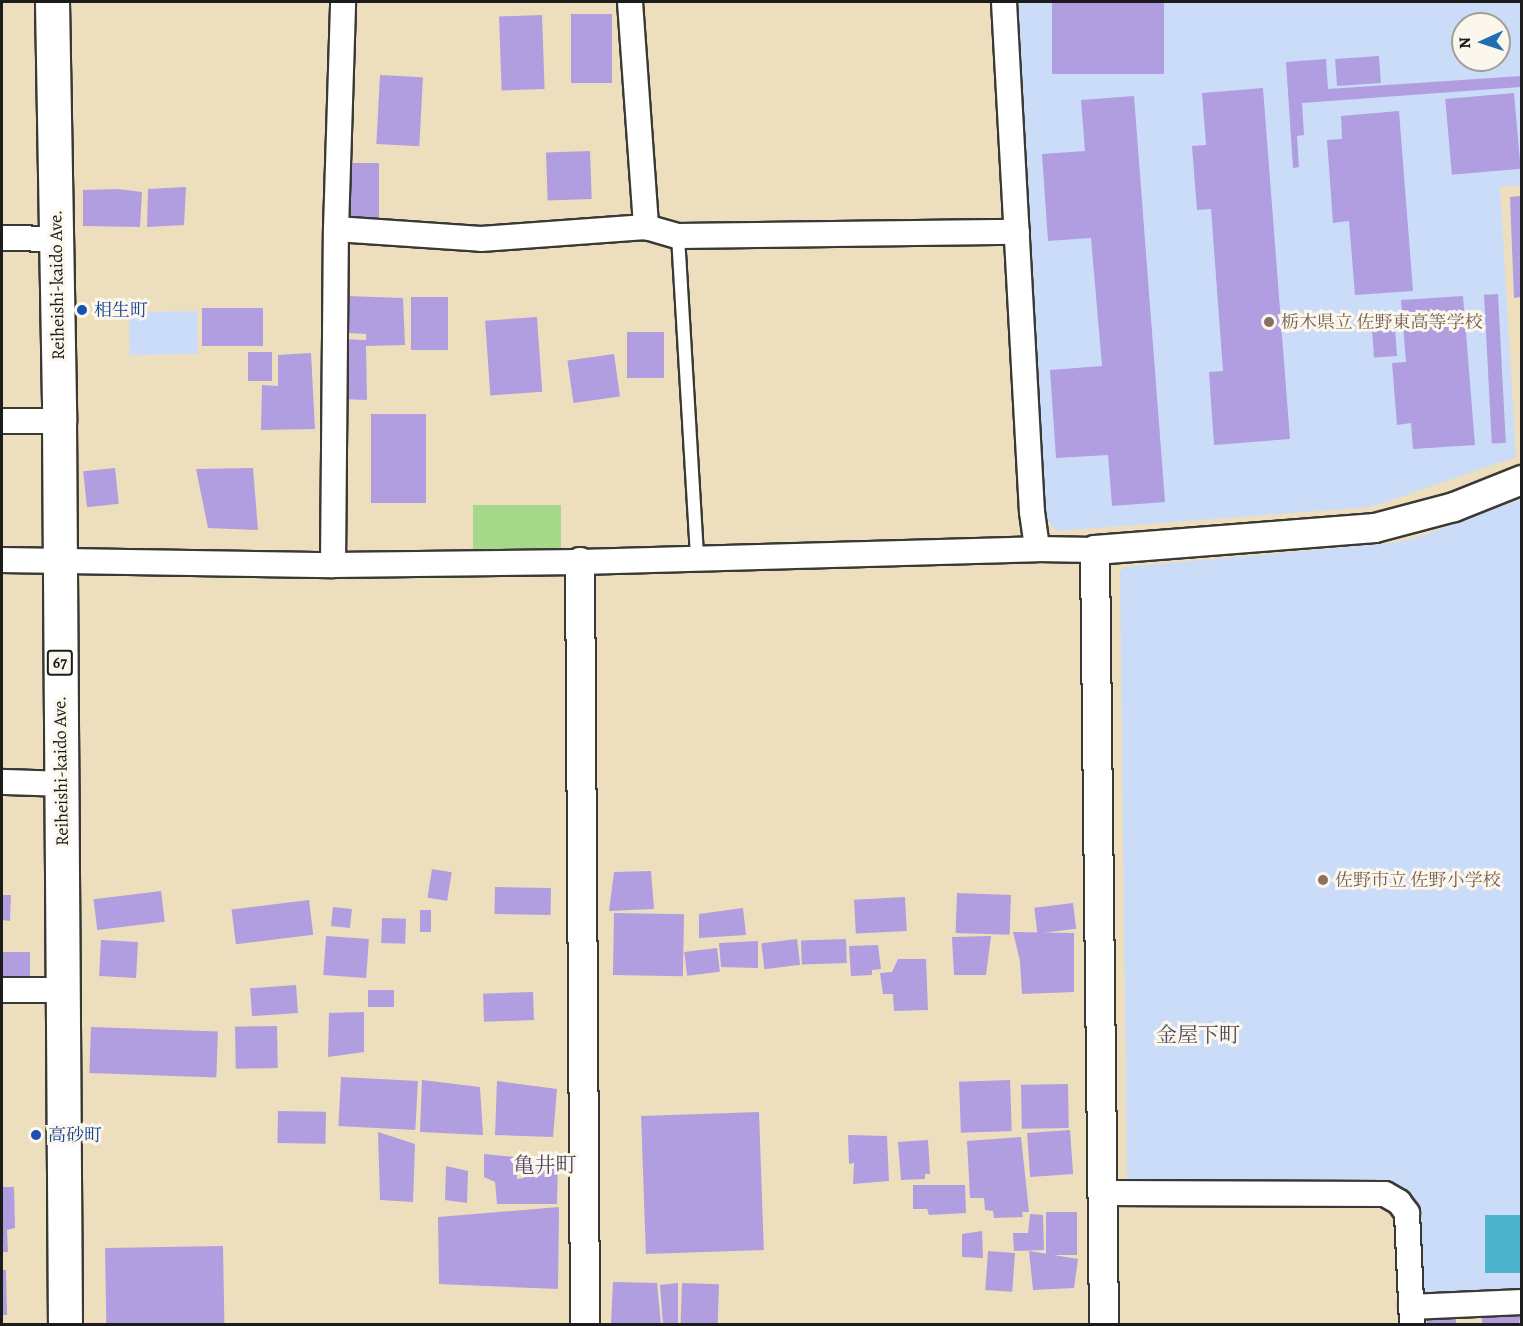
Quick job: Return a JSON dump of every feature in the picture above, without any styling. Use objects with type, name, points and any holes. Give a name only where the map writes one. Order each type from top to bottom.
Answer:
[{"type":"main road","name":"Reiheishi-kaido Ave.","points":[[52,2],[59,421],[65,1324]]},
{"type":"street","points":[[333,566],[336,229],[343,2]]},
{"type":"street","points":[[630,2],[646,227]]},
{"type":"street","points":[[1004,2],[1032,512],[1037,549]]},
{"type":"street","points":[[336,229],[481,239],[646,227],[678,236],[1017,232]]},
{"type":"street","points":[[2,238],[57,239]]},
{"type":"street","points":[[2,421],[59,421]]},
{"type":"street","points":[[2,560],[333,566],[580,562],[1037,549],[1095,550],[1375,528],[1436,513],[1521,480]]},
{"type":"street","points":[[1095,550],[1104,1324]]},
{"type":"street","points":[[580,562],[585,1324]]},
{"type":"street","points":[[2,782],[62,784]]},
{"type":"street","points":[[2,990],[62,990]]},
{"type":"street","points":[[1103,1193],[1385,1194],[1399,1202],[1407,1213],[1411,1316],[1521,1302]]},
{"type":"lane","points":[[678,236],[698,557]]},
{"type":"shaded area","name":"栃木県立 佐野東高等学校","points":[[1013,2],[1521,2],[1521,185],[1500,187],[1516,457],[1371,507],[1056,531],[1039,509]]},
{"type":"shaded area","points":[[197,311],[198,354],[130,355],[129,312]]},
{"type":"shaded area","name":"佐野市立 佐野小学校","points":[[1521,499],[1521,1297],[1429,1300],[1417,1292],[1403,1201],[1127,1187],[1120,572],[1124,567],[1392,543],[1419,537]]},
{"type":"green space","points":[[473,505],[561,505],[561,549],[473,549]]},
{"type":"water","points":[[1485,1215],[1521,1215],[1521,1273],[1485,1273]]},
{"type":"building","points":[[1052,2],[1164,2],[1164,74],[1052,74]]},
{"type":"building","points":[[571,14],[612,14],[612,83],[571,83]]},
{"type":"building","points":[[542,15],[545,89],[502,90],[499,17]]},
{"type":"building","points":[[1379,56],[1381,83],[1337,86],[1335,59]]},
{"type":"building","points":[[1326,59],[1328,89],[1521,76],[1521,87],[1302,103],[1304,135],[1297,136],[1299,167],[1293,168],[1286,62]]},
{"type":"building","points":[[380,75],[423,77],[419,146],[376,144]]},
{"type":"building","points":[[1263,88],[1290,439],[1214,445],[1209,372],[1223,371],[1211,209],[1197,210],[1192,146],[1206,145],[1202,93]]},
{"type":"building","points":[[1514,93],[1521,169],[1452,175],[1445,99]]},
{"type":"building","points":[[1134,96],[1165,502],[1112,506],[1108,455],[1056,458],[1050,370],[1102,366],[1091,238],[1048,241],[1042,154],[1085,151],[1081,100]]},
{"type":"building","points":[[1399,111],[1413,291],[1355,295],[1349,221],[1333,223],[1327,140],[1342,139],[1341,116]]},
{"type":"building","points":[[590,151],[592,199],[548,201],[546,153]]},
{"type":"building","points":[[346,163],[379,163],[379,223],[346,223]]},
{"type":"building","points":[[186,187],[184,225],[147,227],[148,189]]},
{"type":"building","points":[[118,189],[142,192],[140,227],[83,226],[83,190]]},
{"type":"building","points":[[1521,196],[1521,297],[1514,298],[1510,197]]},
{"type":"building","points":[[1498,294],[1506,443],[1492,444],[1484,295]]},
{"type":"building","points":[[348,296],[403,298],[405,345],[366,346],[367,400],[342,399],[342,339],[366,340],[366,334],[348,333]]},
{"type":"building","points":[[1463,296],[1475,445],[1413,449],[1411,423],[1397,425],[1392,363],[1406,362],[1401,300]]},
{"type":"building","points":[[411,297],[448,297],[448,350],[411,350]]},
{"type":"building","points":[[202,308],[263,308],[263,346],[202,346]]},
{"type":"building","points":[[537,317],[542,392],[490,395],[485,321]]},
{"type":"building","points":[[1395,328],[1397,356],[1374,358],[1372,330]]},
{"type":"building","points":[[627,332],[664,332],[664,378],[627,378]]},
{"type":"building","points":[[248,352],[272,352],[272,381],[248,381]]},
{"type":"building","points":[[311,353],[315,429],[261,430],[262,385],[278,386],[278,355]]},
{"type":"building","points":[[614,354],[620,397],[573,403],[567,361]]},
{"type":"building","points":[[371,414],[426,414],[426,503],[371,503]]},
{"type":"building","points":[[115,468],[119,504],[87,507],[83,471]]},
{"type":"building","points":[[253,468],[258,530],[208,528],[196,469]]},
{"type":"building","points":[[432,869],[452,872],[447,901],[427,898]]},
{"type":"building","points":[[651,871],[654,909],[609,911],[614,872]]},
{"type":"building","points":[[495,887],[551,888],[551,915],[495,914]]},
{"type":"building","points":[[161,891],[165,922],[97,930],[94,899]]},
{"type":"building","points":[[957,893],[1011,895],[1010,935],[956,933]]},
{"type":"building","points":[[2,895],[11,895],[10,921],[2,920]]},
{"type":"building","points":[[905,897],[907,931],[856,934],[854,900]]},
{"type":"building","points":[[309,900],[313,935],[236,944],[232,910]]},
{"type":"building","points":[[1073,903],[1076,929],[1037,934],[1034,908]]},
{"type":"building","points":[[333,907],[352,909],[350,928],[331,926]]},
{"type":"building","points":[[743,908],[746,935],[699,938],[699,914]]},
{"type":"building","points":[[420,910],[431,910],[431,932],[420,932]]},
{"type":"building","points":[[614,913],[684,914],[683,976],[613,975]]},
{"type":"building","points":[[382,918],[406,919],[405,944],[381,943]]},
{"type":"building","points":[[1013,932],[1074,933],[1074,992],[1022,994],[1020,961]]},
{"type":"building","points":[[326,936],[369,939],[366,978],[323,975]]},
{"type":"building","points":[[991,936],[986,975],[954,975],[952,937]]},
{"type":"building","points":[[797,939],[800,965],[764,969],[761,943]]},
{"type":"building","points":[[846,939],[847,963],[802,965],[801,941]]},
{"type":"building","points":[[101,940],[138,942],[136,978],[99,976]]},
{"type":"building","points":[[758,941],[758,968],[721,967],[719,943]]},
{"type":"building","points":[[878,945],[881,969],[872,970],[872,975],[851,976],[849,946]]},
{"type":"building","points":[[717,948],[720,972],[687,976],[684,952]]},
{"type":"building","points":[[2,952],[30,952],[30,979],[2,979]]},
{"type":"building","points":[[898,959],[926,959],[928,1010],[894,1011],[893,994],[883,994],[880,973],[892,972]]},
{"type":"building","points":[[296,985],[298,1013],[252,1016],[250,988]]},
{"type":"building","points":[[368,990],[394,990],[394,1007],[368,1007]]},
{"type":"building","points":[[533,992],[534,1020],[484,1022],[483,994]]},
{"type":"building","points":[[364,1012],[364,1052],[328,1057],[329,1013]]},
{"type":"building","points":[[277,1026],[278,1068],[236,1069],[235,1027]]},
{"type":"building","points":[[91,1027],[218,1031],[216,1077],[89,1073]]},
{"type":"building","points":[[341,1077],[418,1081],[415,1130],[338,1126]]},
{"type":"building","points":[[422,1080],[480,1087],[483,1135],[420,1132]]},
{"type":"building","points":[[1010,1080],[1012,1131],[961,1133],[959,1082]]},
{"type":"building","points":[[497,1081],[557,1089],[553,1137],[495,1135]]},
{"type":"building","points":[[1068,1084],[1069,1128],[1022,1129],[1021,1085]]},
{"type":"building","points":[[278,1111],[326,1112],[325,1144],[277,1143]]},
{"type":"building","points":[[759,1112],[764,1250],[646,1254],[641,1116]]},
{"type":"building","points":[[1070,1130],[1073,1174],[1030,1177],[1027,1133]]},
{"type":"building","points":[[378,1132],[415,1144],[413,1202],[380,1200]]},
{"type":"building","points":[[848,1135],[887,1136],[889,1181],[853,1184],[854,1163],[849,1164]]},
{"type":"building","points":[[1021,1137],[1029,1212],[1022,1212],[1023,1217],[994,1218],[993,1211],[985,1210],[984,1198],[970,1198],[967,1141]]},
{"type":"building","points":[[928,1140],[930,1174],[925,1174],[925,1179],[901,1180],[898,1142]]},
{"type":"building","points":[[484,1154],[516,1157],[517,1179],[524,1178],[524,1158],[558,1158],[557,1204],[497,1204],[495,1182],[484,1177]]},
{"type":"building","points":[[446,1166],[468,1171],[467,1203],[445,1200]]},
{"type":"building","points":[[913,1185],[965,1185],[966,1213],[929,1215],[927,1209],[913,1209]]},
{"type":"building","points":[[2,1187],[14,1187],[15,1228],[7,1230],[8,1252],[2,1252]]},
{"type":"building","points":[[559,1207],[558,1289],[439,1284],[438,1217]]},
{"type":"building","points":[[1046,1212],[1077,1212],[1077,1255],[1046,1255]]},
{"type":"building","points":[[1030,1214],[1043,1215],[1044,1250],[1014,1251],[1013,1233],[1028,1233]]},
{"type":"building","points":[[982,1231],[983,1258],[962,1257],[962,1234]]},
{"type":"building","points":[[223,1246],[224,1324],[106,1324],[105,1248]]},
{"type":"building","points":[[988,1251],[1015,1253],[1012,1292],[985,1290]]},
{"type":"building","points":[[1029,1251],[1078,1259],[1074,1288],[1033,1290]]},
{"type":"building","points":[[2,1270],[6,1270],[7,1315],[2,1315]]},
{"type":"building","points":[[613,1282],[657,1283],[661,1324],[611,1324]]},
{"type":"building","points":[[678,1283],[678,1324],[663,1324],[660,1285]]},
{"type":"building","points":[[682,1283],[719,1284],[718,1324],[681,1324]]},
{"type":"building","points":[[1521,1311],[1519,1324],[1482,1324],[1481,1312]]},
{"type":"building","points":[[1427,1314],[1456,1314],[1456,1324],[1427,1324]]},
{"type":"place","name":"相生町","points":[[82,310]]},
{"type":"place","name":"栃木県立 佐野東高等学校","points":[[1269,322]]},
{"type":"place","name":"佐野市立 佐野小学校","points":[[1323,880]]},
{"type":"place","name":"高砂町","points":[[36,1135]]},
{"type":"district","name":"金屋下町","points":[[1198,1035]]},
{"type":"district","name":"亀井町","points":[[545,1165]]}]
